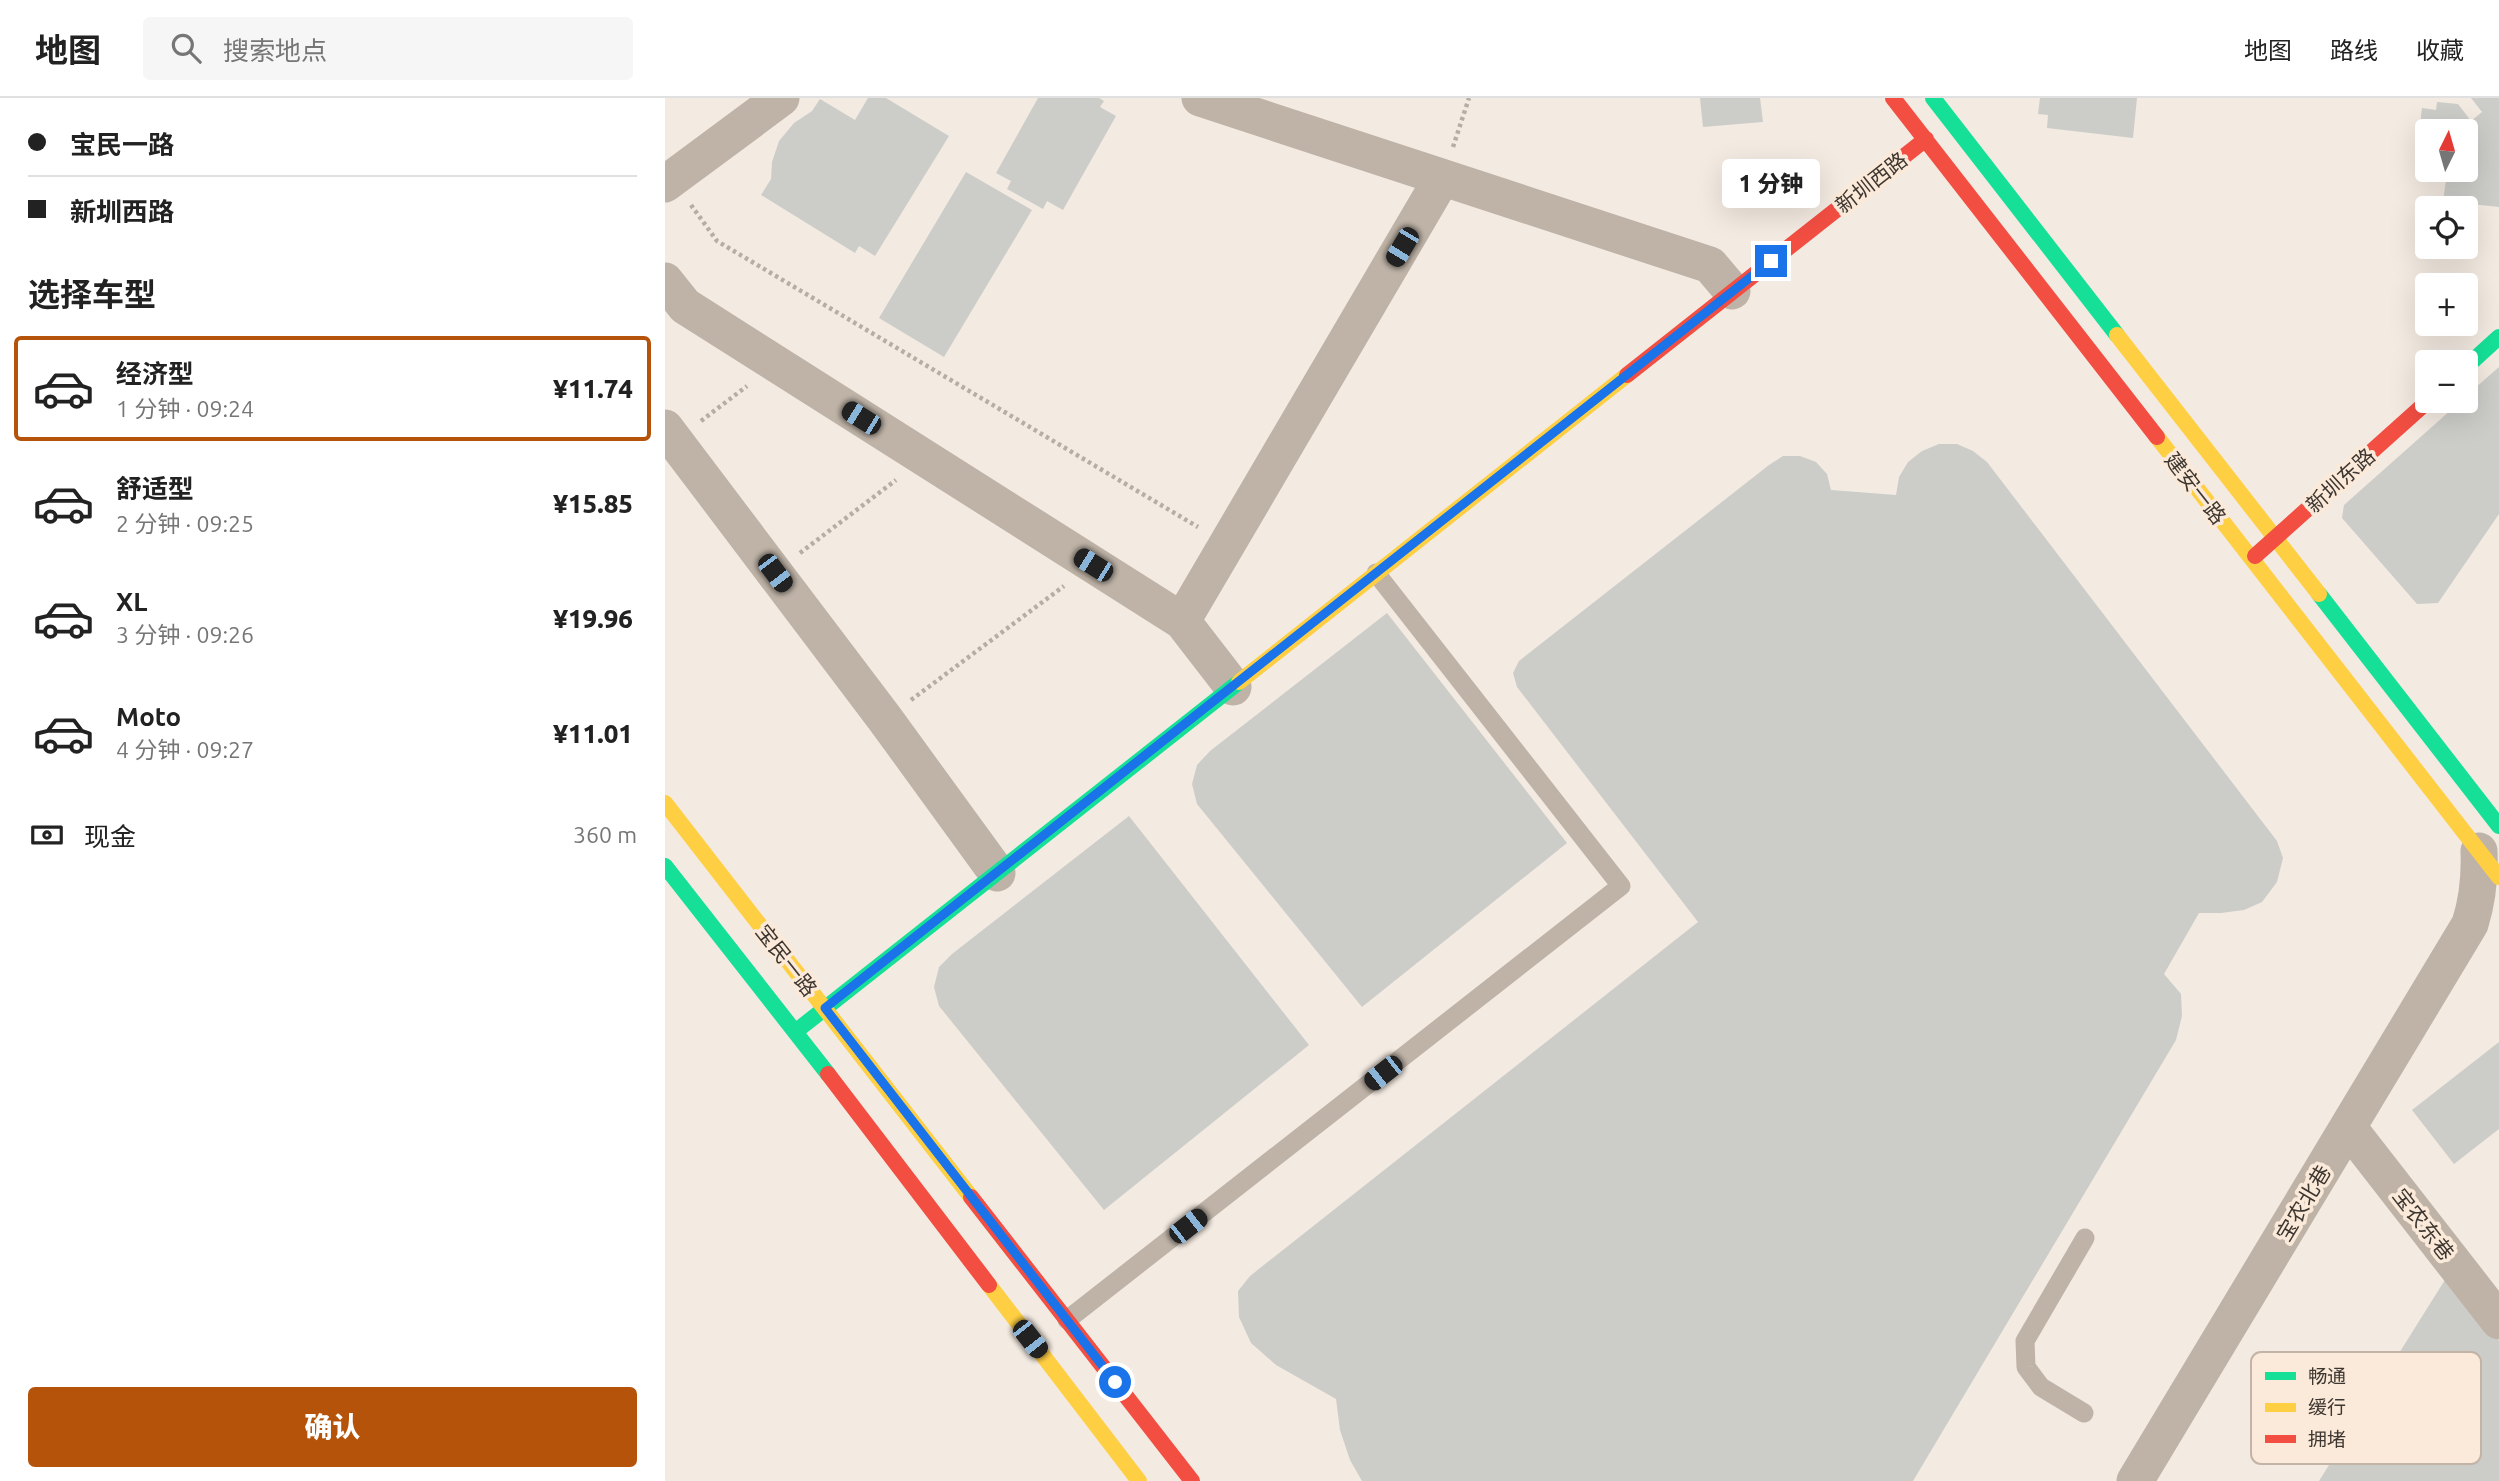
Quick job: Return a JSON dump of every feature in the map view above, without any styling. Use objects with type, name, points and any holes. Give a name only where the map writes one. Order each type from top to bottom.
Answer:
[{"type":"main road","name":"建安一路","points":[[1893,98],[2251,559],[2492,852]]},
{"type":"main road","name":"建安一路","points":[[1934,98],[2275,538],[2492,852]]},
{"type":"main road","name":"新圳西路","points":[[795,1032],[1926,139]]},
{"type":"main road","points":[[2478,356],[2499,337]]},
{"type":"main road","name":"新圳东路","points":[[2251,559],[2415,413]]},
{"type":"main road","name":"宝民一路","points":[[665,803],[1192,1481]]},
{"type":"main road","name":"宝民一路","points":[[665,866],[1139,1481]]},
{"type":"street","points":[[668,181],[781,98]]},
{"type":"street","points":[[1200,98],[1710,265],[1732,291]]},
{"type":"street","points":[[1182,621],[1442,178]]},
{"type":"street","points":[[665,281],[685,306],[1182,621],[1233,687]]},
{"type":"street","points":[[670,435],[885,719],[996,873]]},
{"type":"street","name":"宝农北巷","points":[[2135,1481],[2348,1127],[2484,919],[2476,905],[2480,882],[2492,852]]},
{"type":"street","name":"宝农东巷","points":[[2348,1127],[2499,1321]]},
{"type":"lane","points":[[1067,1320],[1621,886],[1376,573]]},
{"type":"lane","points":[[2084,1413],[2041,1387],[2026,1367],[2025,1342],[2085,1238]]},
{"type":"path","points":[[1442,178],[1469,98]]},
{"type":"path","points":[[668,181],[717,241],[1228,544]]},
{"type":"path","points":[[670,435],[776,364]]},
{"type":"path","points":[[775,573],[924,458]]},
{"type":"path","points":[[885,719],[1093,565]]},
{"type":"building","points":[[868,98],[886,98],[949,136],[875,256],[859,246],[855,253],[761,195],[771,179],[772,162],[779,141],[794,123],[812,111],[820,99],[855,120]]},
{"type":"building","points":[[1038,98],[1099,98],[1104,101],[1100,107],[1116,116],[1063,210],[1047,201],[1043,209],[1007,189],[1011,181],[996,173]]},
{"type":"building","points":[[1700,98],[1760,98],[1763,122],[1703,127]]},
{"type":"building","points":[[2040,98],[2137,98],[2133,138],[2047,128],[2048,115],[2038,114]]},
{"type":"building","points":[[2471,98],[2499,98],[2499,207],[2478,205],[2478,196],[2444,196],[2446,182],[2478,182],[2478,119],[2473,119],[2482,112]]},
{"type":"building","points":[[2437,102],[2458,104],[2469,119],[2421,119],[2422,108],[2436,110]]},
{"type":"building","points":[[966,172],[1032,210],[944,357],[879,318]]},
{"type":"building","points":[[2499,367],[2499,514],[2438,603],[2417,604],[2342,518],[2344,505],[2448,413],[2478,413],[2478,385]]},
{"type":"building","points":[[1939,444],[1957,444],[1973,451],[1987,462],[2277,841],[2283,858],[2277,882],[2262,902],[2244,910],[2199,913],[2164,974],[2181,994],[2182,1016],[2176,1040],[1913,1481],[1362,1481],[1350,1460],[1340,1430],[1336,1399],[1276,1365],[1251,1343],[1239,1317],[1238,1291],[1250,1276],[1698,922],[1517,687],[1513,673],[1519,661],[1783,456],[1800,456],[1816,462],[1827,474],[1831,490],[1896,495],[1899,477],[1908,462],[1922,451]]},
{"type":"building","points":[[1387,613],[1567,843],[1362,1007],[1197,804],[1192,784],[1197,765],[1210,751]]},
{"type":"building","points":[[1129,816],[1309,1045],[1104,1210],[939,1006],[934,987],[939,967],[952,954]]},
{"type":"building","points":[[2499,1042],[2499,1129],[2454,1164],[2412,1110]]},
{"type":"building","points":[[2448,1275],[2499,1341],[2499,1481],[2319,1481],[2330,1464],[2481,1464],[2481,1352],[2400,1352]]},
{"type":"traffic: fast","points":[[1933,98],[2117,335]]},
{"type":"traffic: fast","points":[[2478,356],[2499,337]]},
{"type":"traffic: fast","points":[[2319,594],[2499,826]]},
{"type":"traffic: fast","points":[[795,1032],[1239,682]]},
{"type":"traffic: fast","points":[[665,866],[828,1074]]},
{"type":"traffic: slow","points":[[2117,335],[2319,594]]},
{"type":"traffic: slow","points":[[1239,682],[1627,375]]},
{"type":"traffic: slow","points":[[2157,437],[2499,877]]},
{"type":"traffic: slow","points":[[665,803],[971,1197]]},
{"type":"traffic: slow","points":[[989,1285],[1139,1481]]},
{"type":"traffic: jam","points":[[1893,98],[2157,437]]},
{"type":"traffic: jam","points":[[1627,375],[1926,139]]},
{"type":"traffic: jam","points":[[2255,556],[2415,413]]},
{"type":"traffic: jam","points":[[828,1074],[989,1285]]},
{"type":"traffic: jam","points":[[971,1197],[1192,1481]]},
{"type":"route","points":[[1115,1382],[825,1008],[1771,261]]}]
